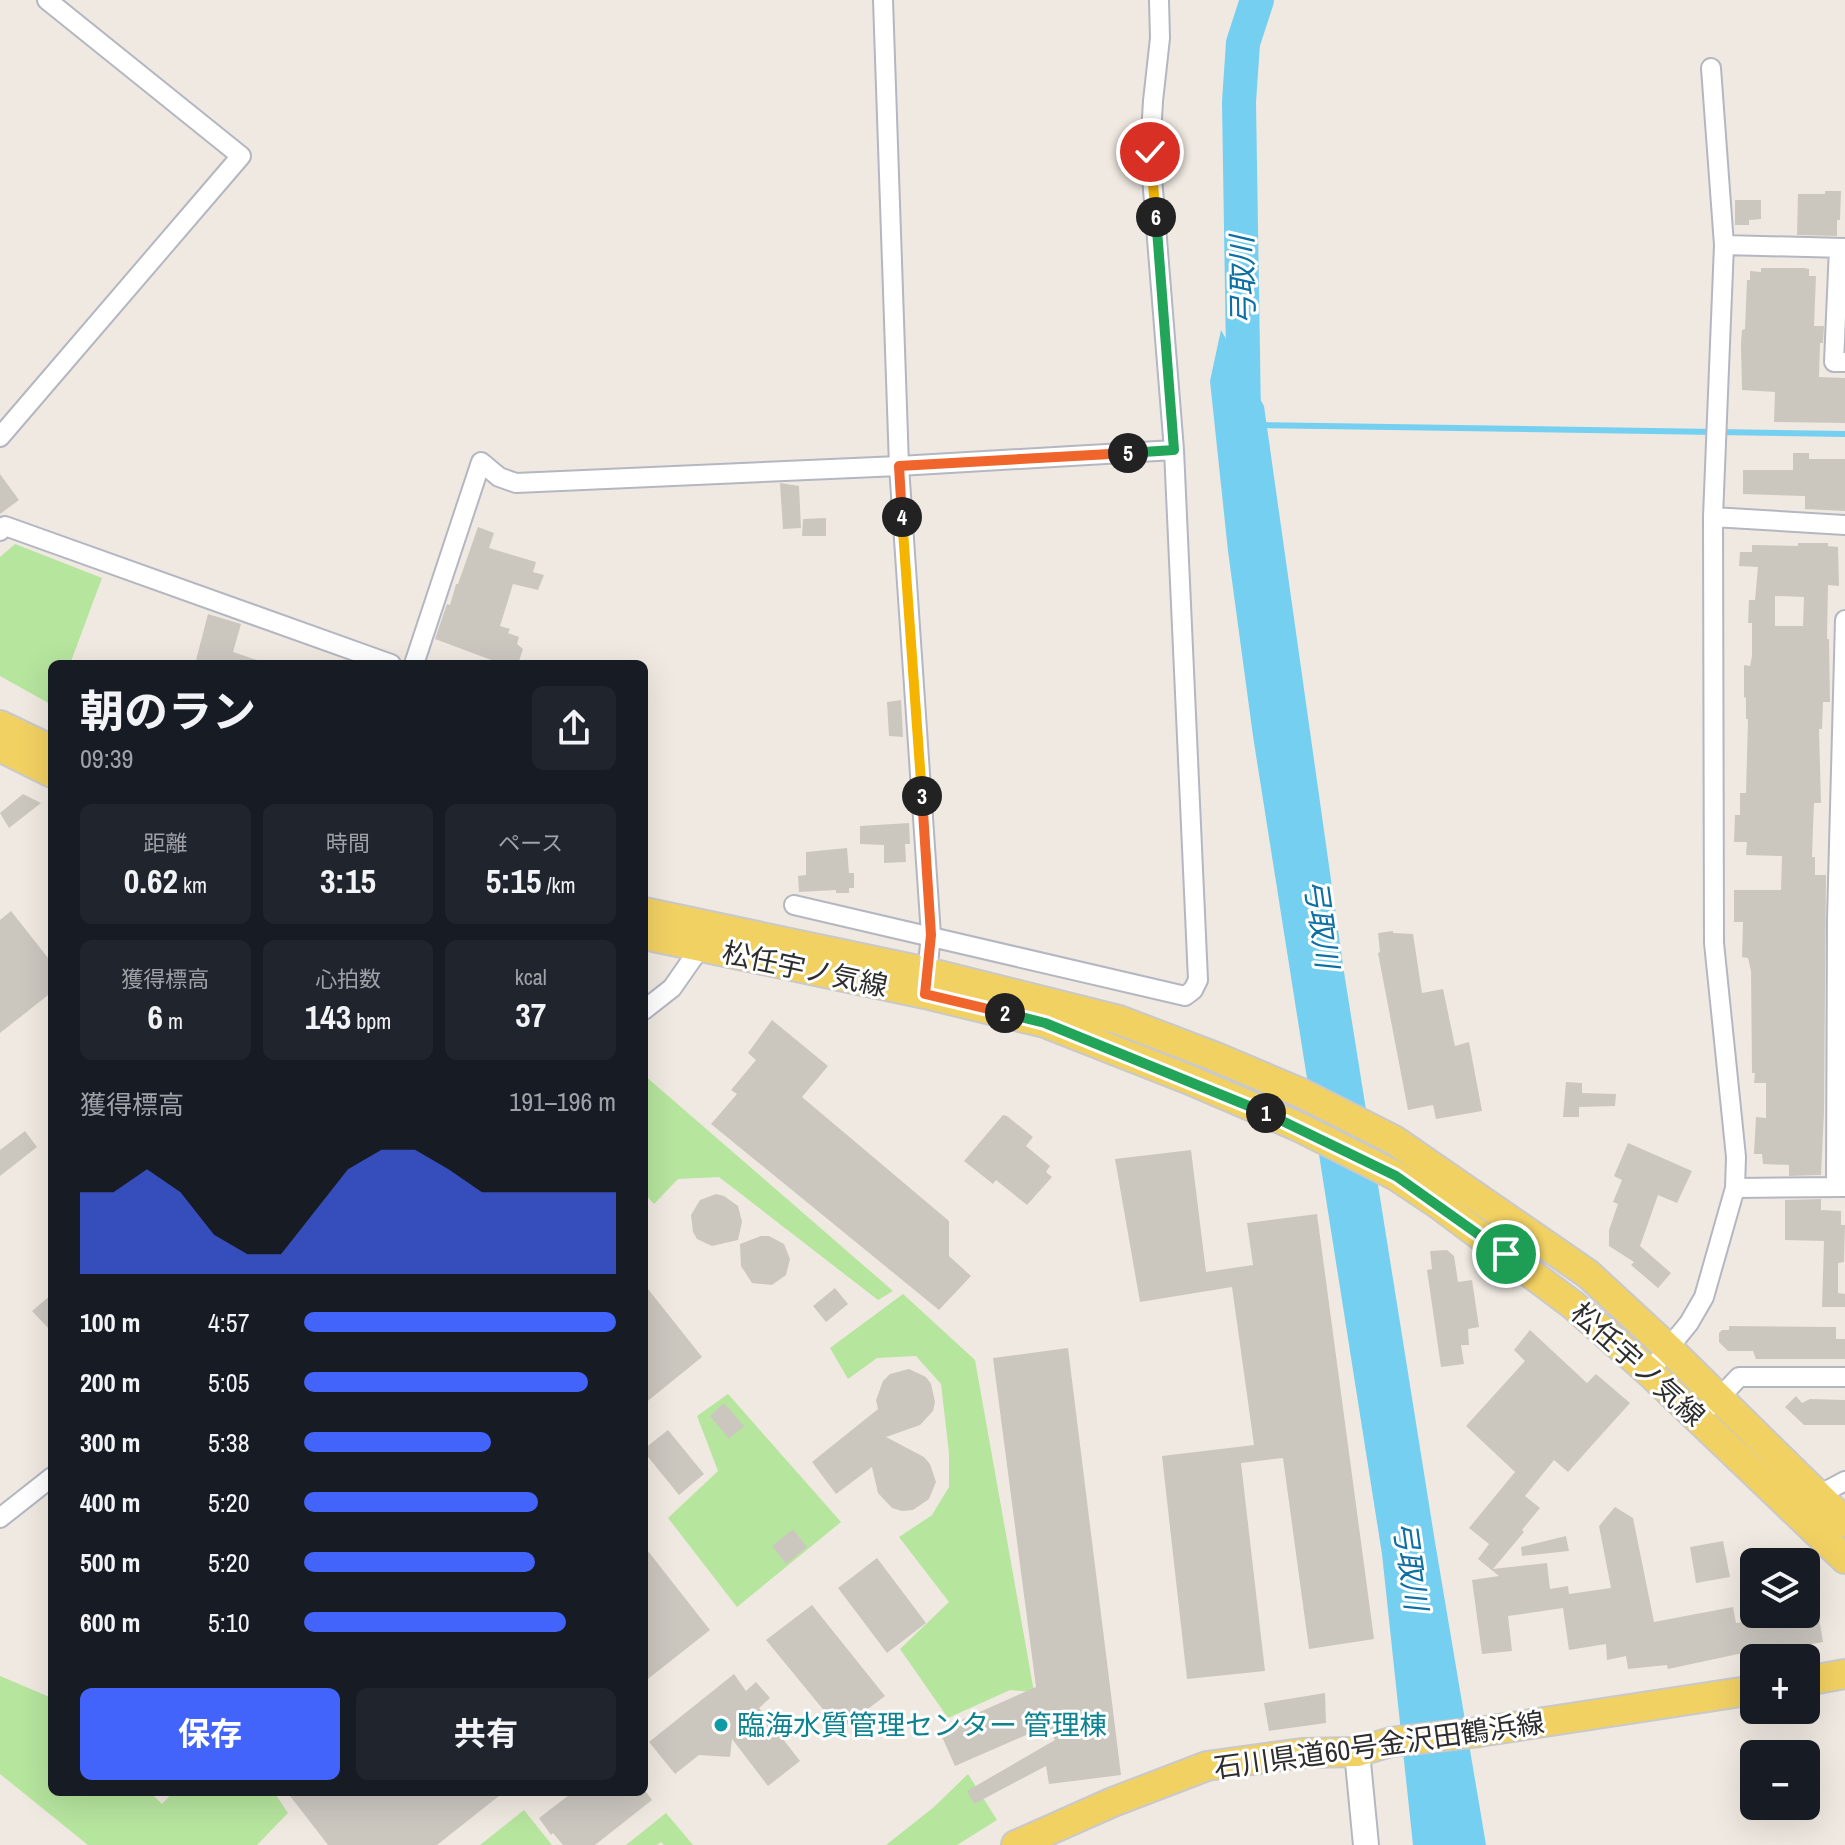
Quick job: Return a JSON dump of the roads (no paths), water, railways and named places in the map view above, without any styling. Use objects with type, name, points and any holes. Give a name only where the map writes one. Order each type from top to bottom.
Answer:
[{"type":"main road","points":[[0,725],[48,748]]},
{"type":"main road","points":[[0,747],[48,771]]},
{"type":"main road","name":"松任宇ノ気線","points":[[648,914],[704,937]]},
{"type":"main road","name":"松任宇ノ気線","points":[[648,935],[704,937],[1119,1020],[1301,1093],[1394,1140],[1588,1274],[1668,1348],[1709,1410]]},
{"type":"main road","name":"松任宇ノ気線","points":[[926,983],[1045,1023],[1190,1080],[1299,1127],[1396,1176],[1573,1305],[1649,1372],[1709,1410],[1810,1507],[1845,1559]]},
{"type":"main road","name":"松任宇ノ気線","points":[[1810,1507],[1845,1522]]},
{"type":"main road","name":"石川県道60号金沢田鶴浜線","points":[[1016,1845],[1113,1802],[1207,1766],[1302,1753],[1357,1752],[1391,1742],[1479,1732],[1740,1692]]},
{"type":"street","points":[[0,437],[241,156],[47,0]]},
{"type":"street","points":[[883,0],[899,466],[931,935],[926,983]]},
{"type":"street","points":[[794,905],[1185,996],[1193,990],[1198,980],[1174,450],[1150,152],[1160,38],[1159,0]]},
{"type":"street","points":[[1649,1372],[1689,1323],[1704,1297],[1735,1188],[1736,1157],[1714,943],[1713,517],[1724,245],[1711,68]]},
{"type":"street","points":[[1724,245],[1842,248],[1834,362],[1845,362]]},
{"type":"street","points":[[415,660],[481,462],[499,477],[516,483],[1174,450]]},
{"type":"street","points":[[1713,517],[1845,525]]},
{"type":"street","points":[[0,531],[5,526],[380,660]]},
{"type":"street","points":[[1735,1188],[1840,1187],[1845,620]]},
{"type":"street","points":[[648,1007],[672,988],[704,937]]},
{"type":"street","points":[[1709,1410],[1739,1377],[1845,1377]]},
{"type":"street","points":[[0,1518],[48,1480]]},
{"type":"street","points":[[1810,1507],[1845,1481]]},
{"type":"street","points":[[1357,1752],[1366,1845]]},
{"type":"water","points":[[1221,330],[1264,406],[1344,972],[1486,1845],[1413,1845],[1382,1554],[1253,736],[1228,551],[1210,381]]},
{"type":"waterway","name":"弓取川","points":[[1244,416],[1239,102],[1243,43],[1257,0]]},
{"type":"waterway","points":[[1261,425],[1845,434]]},
{"type":"place","name":"臨海水質管理センター 管理棟","points":[[721,1725]]}]
